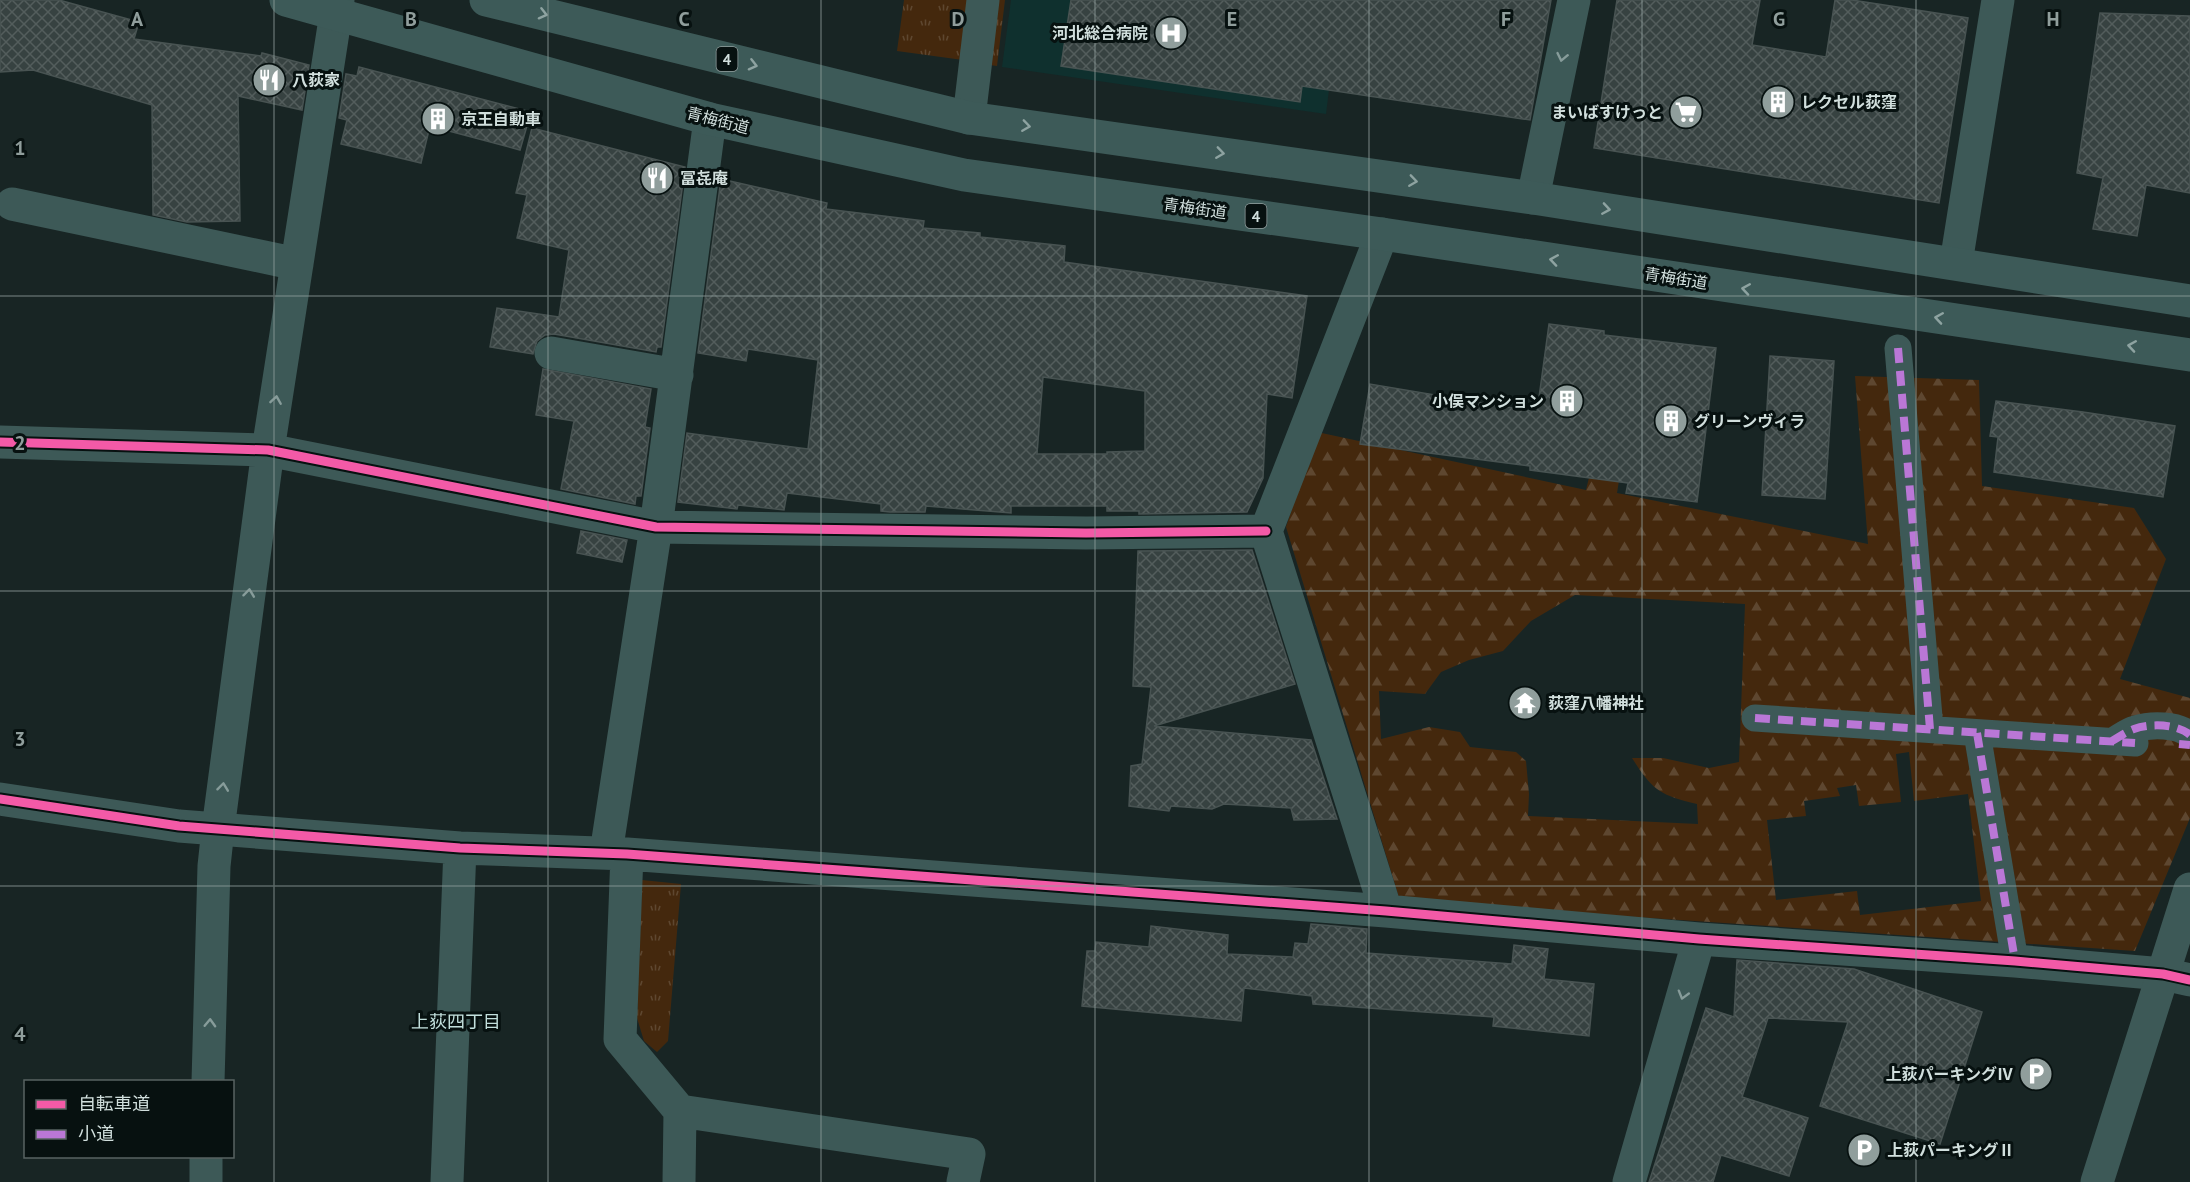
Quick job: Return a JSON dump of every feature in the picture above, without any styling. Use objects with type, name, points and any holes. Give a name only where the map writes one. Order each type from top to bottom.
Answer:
[{"type":"main road","name":"青梅街道","points":[[286,0],[336,7],[710,119],[964,175],[1382,234],[2190,355]]},
{"type":"main road","name":"4","points":[[486,0],[969,118],[1533,198],[2190,300]]},
{"type":"street","points":[[969,118],[983,0]]},
{"type":"street","points":[[1533,198],[1574,0]]},
{"type":"street","points":[[1956,263],[1998,0]]},
{"type":"street","points":[[208,1080],[214,866],[218,828],[268,450],[336,7]]},
{"type":"street","points":[[679,1182],[680,1111],[620,1039],[617,854],[656,527],[710,119]]},
{"type":"street","points":[[12,204],[297,264]]},
{"type":"street","points":[[1382,234],[1266,531],[1386,911]]},
{"type":"street","points":[[1898,348],[1930,729]]},
{"type":"street","points":[[551,353],[677,375]]},
{"type":"street","points":[[0,442],[268,450],[656,527],[1086,533],[1266,531]]},
{"type":"street","points":[[1755,718],[2124,742],[2133,729],[2152,726],[2184,729],[2186,741]]},
{"type":"street","points":[[1977,733],[2015,961]]},
{"type":"street","points":[[0,799],[179,826],[460,848],[617,854],[1386,911],[1699,939],[2015,961],[2176,977]]},
{"type":"street","points":[[447,1182],[460,848]]},
{"type":"street","points":[[2097,1182],[2176,977],[2190,889]]},
{"type":"street","points":[[1629,1182],[1699,939]]},
{"type":"street","points":[[680,1111],[969,1154],[963,1182]]},
{"type":"street","points":[[206,1158],[206,1182]]},
{"type":"shaded area","name":"河北総合病院","points":[[1011,0],[1340,0],[1326,114],[1002,67]]},
{"type":"green space","points":[[904,0],[971,0],[963,60],[897,51]]},
{"type":"green space","points":[[990,0],[1005,0],[997,66],[982,64]]},
{"type":"green space","points":[[1618,358],[1638,362],[1617,493],[1868,544],[1855,376],[1979,380],[1982,486],[2134,508],[2166,559],[2120,679],[2190,698],[2190,818],[2135,951],[1400,901],[1286,527],[1317,432],[1586,490]],"holes":[[[1575,595],[1745,604],[1739,762],[1709,768],[1663,758],[1632,758],[1658,790],[1674,798],[1697,804],[1698,824],[1528,816],[1526,761],[1516,752],[1470,747],[1460,732],[1429,727],[1381,739],[1379,691],[1425,694],[1441,672],[1469,660],[1503,651],[1531,621]],[[1909,752],[1914,801],[1968,794],[1981,901],[1860,915],[1857,891],[1776,900],[1767,820],[1806,816],[1804,801],[1840,796],[1837,788],[1856,785],[1859,806],[1901,802],[1896,754]]]},
{"type":"green space","points":[[642,880],[681,884],[668,1041],[657,1052],[644,1041],[637,1018]]},
{"type":"building","points":[[0,0],[59,0],[139,22],[134,39],[261,56],[262,53],[309,65],[302,110],[238,96],[240,221],[187,222],[153,215],[152,105],[33,70],[0,72]]},
{"type":"building","points":[[1071,0],[1551,0],[1530,120],[1302,86],[1300,102],[1061,66]]},
{"type":"building","name":"レクセル荻窪","points":[[1617,0],[1760,0],[1752,45],[1826,57],[1835,0],[1852,0],[1968,18],[1939,203],[1594,148]]},
{"type":"building","points":[[2100,13],[2190,16],[2190,193],[2146,185],[2137,236],[2093,229],[2103,178],[2077,173]]},
{"type":"building","name":"京王自動車","points":[[359,67],[531,112],[520,150],[430,126],[421,163],[341,144],[347,120],[339,118],[346,74],[357,76]]},
{"type":"building","points":[[532,128],[685,167],[661,347],[657,347],[656,352],[554,334],[545,335],[537,341],[533,354],[490,347],[497,308],[559,317],[569,250],[517,238],[527,195],[516,193]]},
{"type":"building","points":[[721,179],[827,203],[826,209],[924,221],[923,228],[980,233],[980,237],[1065,246],[1064,262],[1307,296],[1292,398],[1267,394],[1263,478],[1247,512],[1139,514],[1139,511],[1107,511],[1107,506],[1011,506],[1011,513],[926,506],[925,512],[890,512],[881,511],[881,504],[787,493],[784,510],[738,505],[737,509],[678,502],[687,433],[808,449],[818,360],[748,349],[746,361],[698,353]],"holes":[[[1043,377],[1145,391],[1145,451],[1107,452],[1107,454],[1037,454]]]},
{"type":"building","points":[[1549,324],[1604,331],[1604,335],[1716,348],[1697,502],[1626,493],[1628,483],[1530,470],[1530,466],[1360,444],[1370,384],[1537,412]]},
{"type":"building","points":[[1770,356],[1834,361],[1825,499],[1762,495]]},
{"type":"building","points":[[543,369],[651,389],[645,427],[650,428],[641,496],[636,496],[635,504],[561,489],[574,421],[536,415]]},
{"type":"building","points":[[1996,401],[2175,426],[2163,497],[1994,472],[1998,437],[1990,436]]},
{"type":"building","points":[[581,531],[627,540],[622,562],[577,553]]},
{"type":"building","points":[[1252,550],[1295,684],[1154,726],[1311,740],[1337,819],[1294,820],[1291,808],[1224,804],[1212,809],[1171,806],[1169,811],[1129,806],[1131,766],[1142,764],[1151,687],[1133,686],[1138,551]]},
{"type":"building","points":[[1311,924],[1367,929],[1366,953],[1512,964],[1514,945],[1548,949],[1544,979],[1594,984],[1589,1036],[1493,1026],[1494,1017],[1313,1004],[1312,996],[1244,988],[1241,1021],[1082,1006],[1087,951],[1095,951],[1096,942],[1149,947],[1151,926],[1228,935],[1227,954],[1293,957],[1295,943],[1308,944]]},
{"type":"building","points":[[1737,960],[1854,969],[1982,1012],[1940,1144],[1820,1106],[1848,1022],[1768,1018],[1742,1097],[1808,1118],[1789,1176],[1721,1155],[1713,1182],[1649,1182],[1706,1008],[1734,1017]]},
{"type":"marked path","points":[[1898,348],[1930,729]]},
{"type":"marked path","points":[[1755,718],[2135,743]]},
{"type":"marked path","points":[[2112,741],[2131,730],[2148,726],[2171,727],[2190,735]]},
{"type":"marked path","points":[[1977,733],[2015,961]]},
{"type":"marked path","points":[[2179,744],[2190,745]]},
{"type":"cycle path","points":[[0,442],[268,450],[656,527],[1086,533],[1266,531]]},
{"type":"cycle path","points":[[0,799],[179,826],[460,848],[627,854],[1386,911],[1699,939],[2015,961],[2163,974],[2190,980]]},
{"type":"place","name":"河北総合病院","points":[[1171,33]]},
{"type":"place","name":"八荻家","points":[[269,80]]},
{"type":"place","name":"レクセル荻窪","points":[[1778,102]]},
{"type":"place","name":"まいばすけっと","points":[[1686,112]]},
{"type":"place","name":"京王自動車","points":[[438,119]]},
{"type":"place","name":"冨㐂庵","points":[[657,178]]},
{"type":"place","name":"小俣マンション","points":[[1567,401]]},
{"type":"place","name":"グリーンヴィラ","points":[[1671,421]]},
{"type":"place","name":"荻窪八幡神社","points":[[1525,703]]},
{"type":"place","name":"上荻パーキングⅣ","points":[[2036,1074]]},
{"type":"place","name":"上荻パーキングⅡ","points":[[1864,1150]]},
{"type":"district","name":"上荻四丁目","points":[[456,1021]]}]
